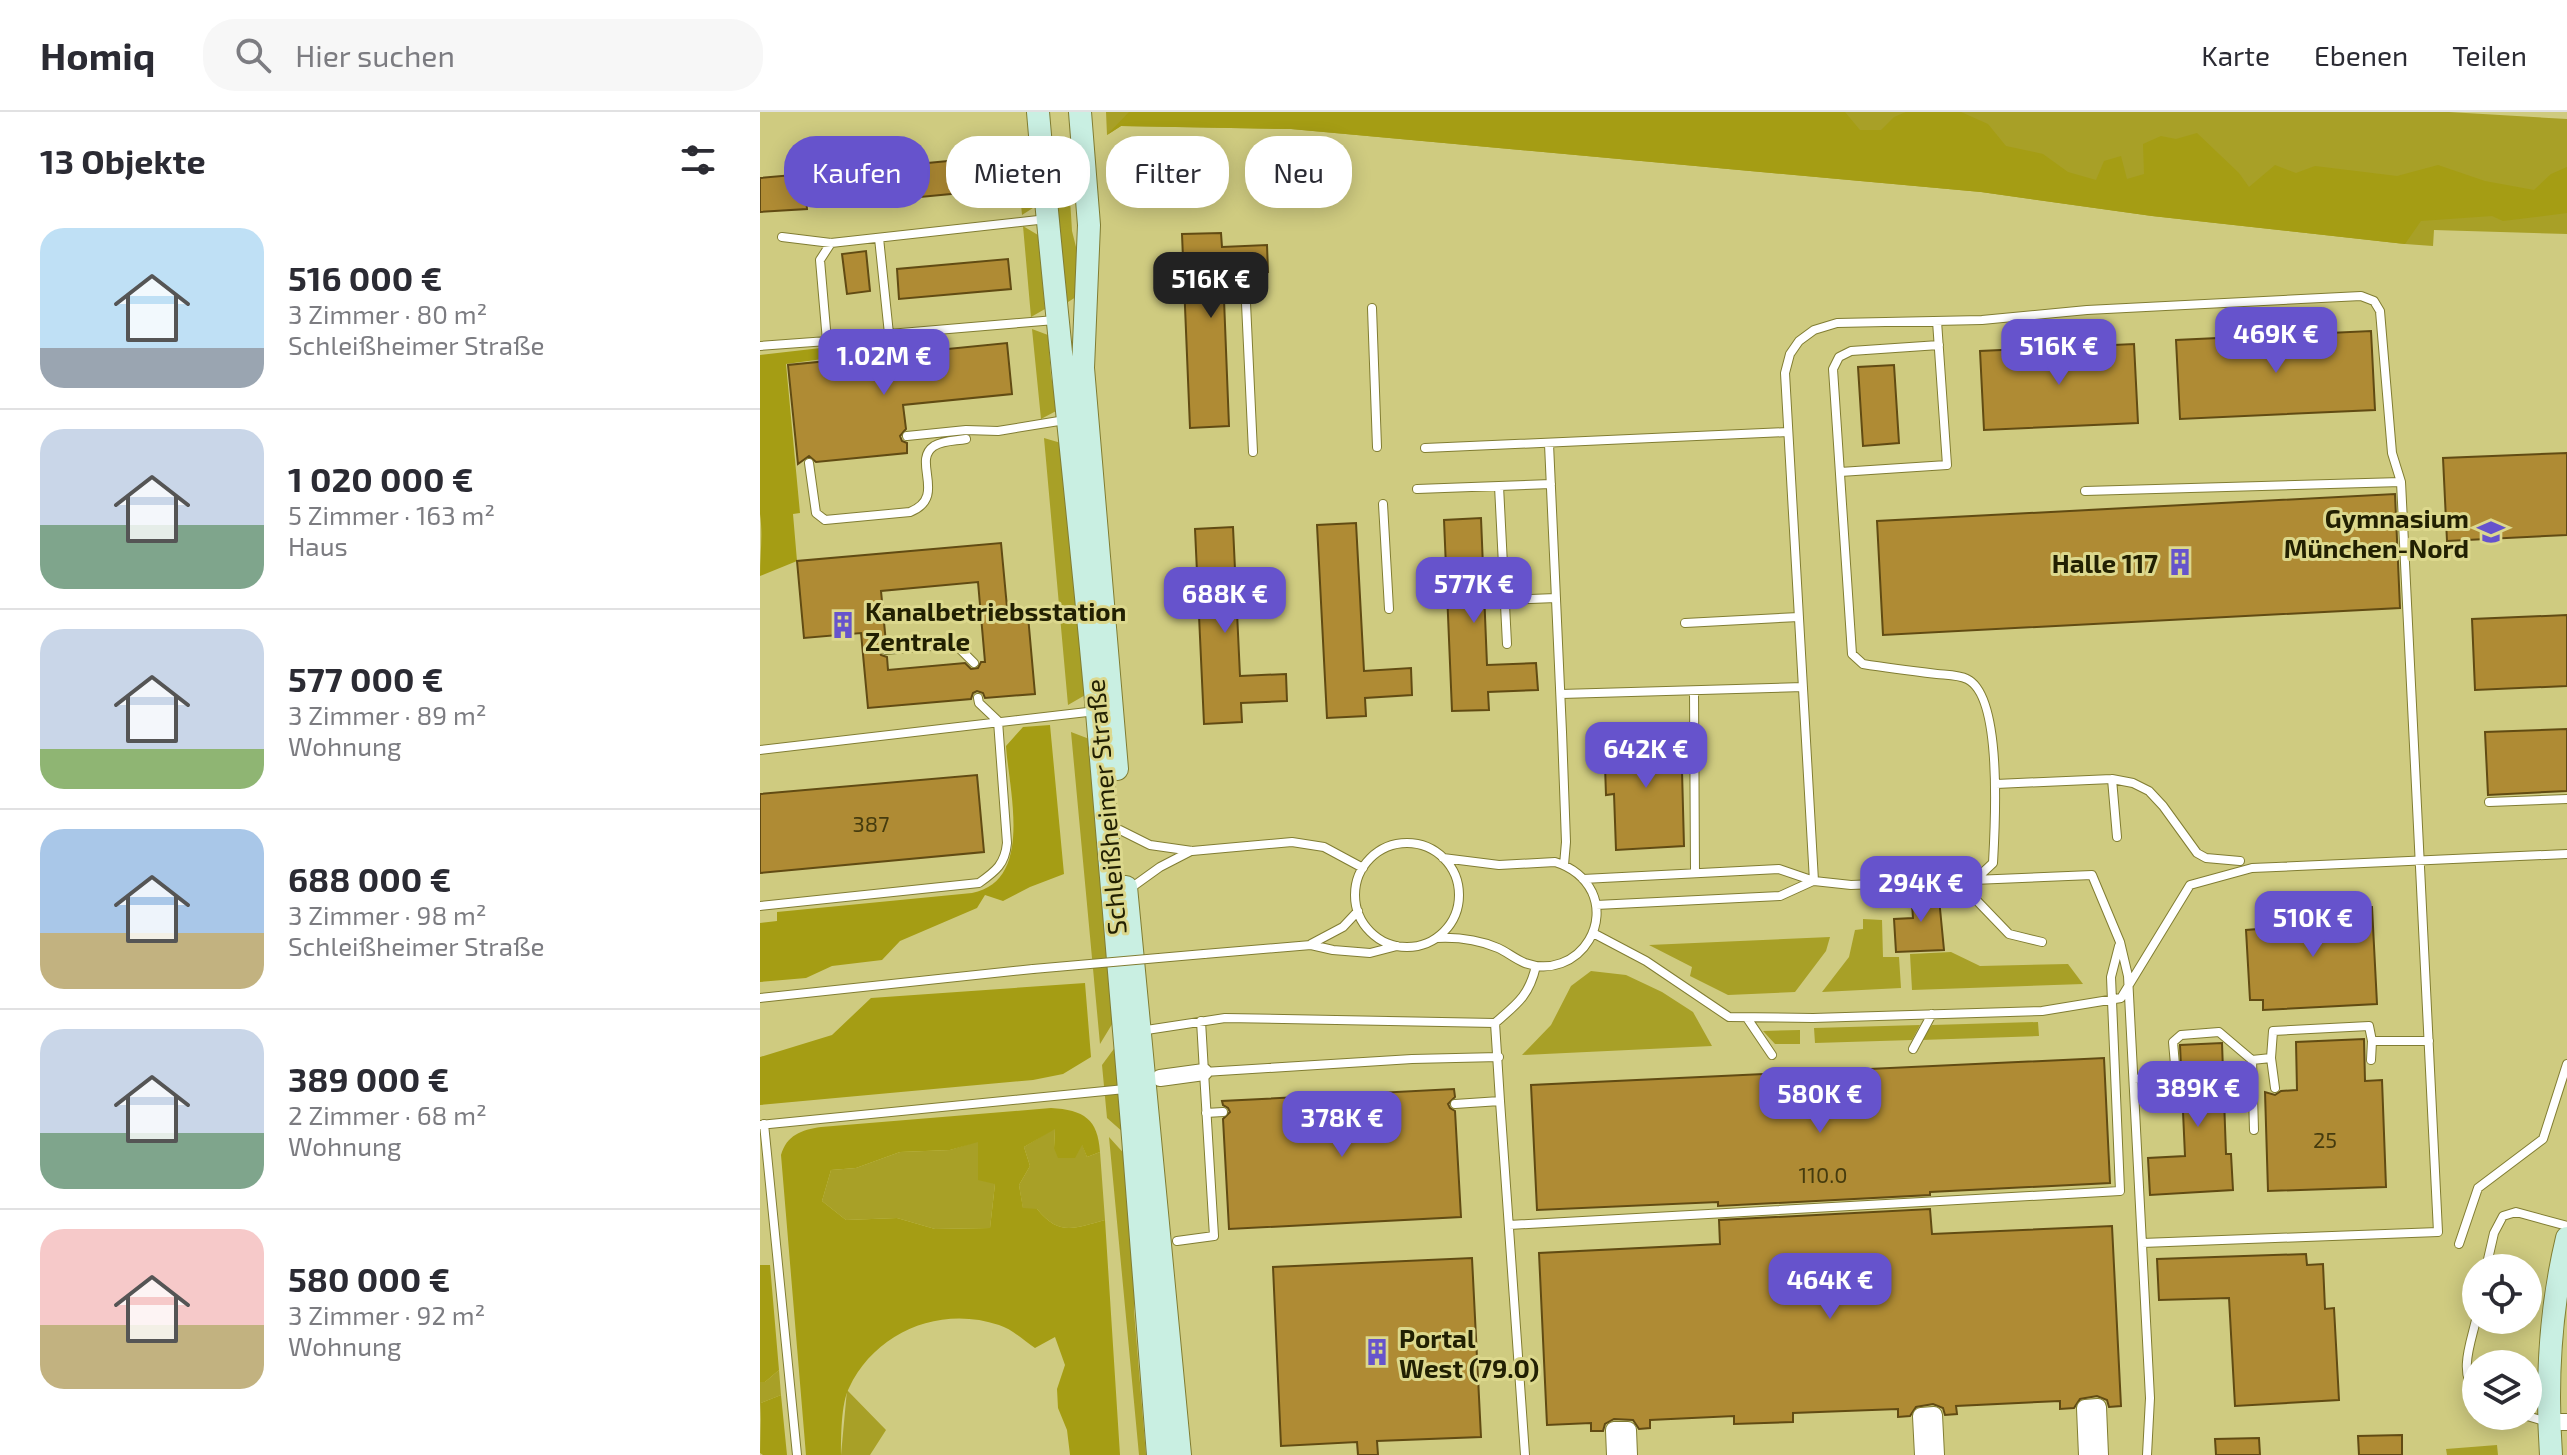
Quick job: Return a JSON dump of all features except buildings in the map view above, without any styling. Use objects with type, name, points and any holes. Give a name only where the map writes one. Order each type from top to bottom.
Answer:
[{"type":"main road","name":"Schleißheimer Straße","points":[[1038,112],[1056,320],[1078,419],[1105,710],[1129,1088],[1158,1455]]},
{"type":"main road","name":"Schleißheimer Straße","points":[[1078,419],[1089,225],[1080,112]]},
{"type":"main road","name":"Schleißheimer Straße","points":[[1105,710],[1127,891],[1180,1455]]},
{"type":"main road","points":[[2551,1455],[2558,1422],[2555,1294],[2567,1238]]},
{"type":"street","points":[[1160,1078],[1204,1072]]},
{"type":"street","points":[[2087,1455],[2085,1408],[2098,1407],[2100,1455]]},
{"type":"street","points":[[1923,1455],[1921,1416],[1934,1415],[1936,1455]]},
{"type":"street","points":[[1615,1455],[1614,1430],[1628,1430],[1629,1455]]},
{"type":"lane","points":[[782,237],[831,243],[1047,219]]},
{"type":"lane","points":[[879,238],[889,334],[1056,320]]},
{"type":"lane","points":[[760,346],[827,341],[820,260],[831,243]]},
{"type":"lane","points":[[1245,282],[1253,452]]},
{"type":"lane","points":[[1814,881],[1785,373],[1790,354],[1799,341],[1814,330],[1837,323],[1937,321],[2361,296],[2374,301],[2380,311],[2392,453],[2401,482],[2438,1232],[2142,1243]]},
{"type":"lane","points":[[1372,308],[1377,447]]},
{"type":"lane","points":[[1840,472],[1947,465],[1937,321]]},
{"type":"lane","points":[[1939,345],[1851,351],[1839,357],[1833,369],[1833,389],[1852,654],[1863,664],[1965,678],[1982,693],[1992,735],[1996,784],[1993,863],[1977,878]]},
{"type":"lane","points":[[907,436],[966,435],[1078,419]]},
{"type":"lane","points":[[1425,448],[1788,432]]},
{"type":"lane","points":[[809,463],[816,513],[825,520],[910,512],[919,508],[929,491],[926,457],[930,448],[966,435]]},
{"type":"lane","points":[[1549,444],[1561,694],[1566,842],[1564,865]]},
{"type":"lane","points":[[2085,491],[2401,482]]},
{"type":"lane","points":[[1417,489],[1551,484]]},
{"type":"lane","points":[[1499,486],[1507,644]]},
{"type":"lane","points":[[1383,504],[1389,609]]},
{"type":"lane","points":[[1504,600],[1556,598]]},
{"type":"lane","points":[[1685,623],[1799,617]]},
{"type":"lane","points":[[886,650],[955,644],[974,663]]},
{"type":"lane","points":[[1561,694],[1803,687]]},
{"type":"lane","points":[[1694,691],[1695,872]]},
{"type":"lane","points":[[760,906],[979,883],[990,876],[1005,859],[1007,843],[998,721],[979,703],[978,698]]},
{"type":"lane","points":[[760,750],[1105,710]]},
{"type":"lane","points":[[1996,784],[2112,779],[2133,783],[2149,791],[2163,806],[2197,853],[2206,858],[2240,861]]},
{"type":"lane","points":[[2112,779],[2117,837]]},
{"type":"lane","points":[[2489,802],[2567,799]]},
{"type":"lane","points":[[1120,830],[1150,845],[1192,851],[1292,842],[1324,847],[1363,868]]},
{"type":"lane","points":[[1397,946],[1372,934],[1358,911],[1356,887],[1363,868],[1377,853],[1396,845],[1421,845],[1443,858],[1482,864],[1555,862],[1583,879],[1591,889],[1596,905],[1593,933],[1584,948],[1567,961],[1546,967],[1536,966],[1482,943],[1437,938]]},
{"type":"lane","points":[[1127,891],[1160,867],[1192,851]]},
{"type":"lane","points":[[1593,933],[1646,961],[1729,1017],[2042,1011],[2121,998],[2190,885],[2252,868],[2567,854]]},
{"type":"lane","points":[[760,998],[1033,969],[1311,945],[1353,953],[1420,946],[1437,938],[1452,921],[1459,900],[1455,875],[1443,858]]},
{"type":"lane","points":[[1583,879],[1779,869],[1814,881],[1851,885],[2092,875],[2120,942],[2128,976],[2150,1398],[2147,1455]]},
{"type":"lane","points":[[1596,905],[1780,896],[1814,881]]},
{"type":"lane","points":[[1958,881],[2009,934],[2042,942]]},
{"type":"lane","points":[[1311,945],[1343,927],[1358,911]]},
{"type":"lane","points":[[1509,1225],[2120,1191],[2111,977],[2120,942]]},
{"type":"lane","points":[[1140,1031],[1225,1018],[1495,1023],[1524,999],[1536,966]]},
{"type":"lane","points":[[1913,1049],[1932,1014]]},
{"type":"lane","points":[[1747,1018],[1772,1055]]},
{"type":"lane","points":[[1177,1241],[1214,1236],[1201,1021]]},
{"type":"lane","points":[[1495,1023],[1525,1455]]},
{"type":"lane","points":[[2275,1088],[2271,1058],[2273,1031],[2369,1026],[2371,1060]]},
{"type":"lane","points":[[2134,1079],[2176,1076],[2173,1042],[2181,1035],[2219,1032],[2252,1060],[2271,1058]]},
{"type":"lane","points":[[2372,1041],[2429,1041]]},
{"type":"lane","points":[[1204,1072],[1412,1059],[1499,1057]]},
{"type":"lane","points":[[2252,1060],[2254,1130]]},
{"type":"lane","points":[[2459,1244],[2478,1188],[2543,1139],[2567,1064]]},
{"type":"lane","points":[[797,1455],[762,1125],[1129,1088]]},
{"type":"lane","points":[[1455,1104],[1500,1101]]},
{"type":"lane","points":[[1206,1113],[1223,1112]]},
{"type":"lane","points":[[2489,1254],[2494,1233],[2503,1216],[2516,1212],[2567,1226]]},
{"type":"shaded area","points":[[1106,112],[2449,112],[2567,119],[2567,234],[2434,230],[2433,246],[2405,244],[2152,216],[1981,192],[1291,129],[1121,126],[1107,135]]},
{"type":"shaded area","points":[[1129,112],[1845,112],[1860,130],[1881,130],[1894,117],[1906,112],[1961,112],[1988,124],[2006,146],[2043,154],[2068,172],[2096,180],[2104,161],[2121,156],[2127,179],[2144,174],[2143,144],[2161,136],[2176,139],[2197,133],[2239,173],[2249,187],[2275,165],[2296,173],[2315,166],[2397,176],[2438,165],[2485,181],[2534,190],[2551,174],[2567,167],[2567,213],[2503,221],[2492,216],[2421,221],[2405,244],[2152,216],[1981,192],[1291,129],[1121,126],[1107,135]]},
{"type":"shaded area","points":[[1021,208],[1033,208],[1022,215]]},
{"type":"shaded area","points":[[1055,208],[1071,208],[1078,255],[1076,297],[1068,302]]},
{"type":"shaded area","points":[[1023,226],[1038,235],[1045,309],[1031,317]]},
{"type":"shaded area","points":[[1032,329],[1048,335],[1051,376],[1058,410],[1041,419]]},
{"type":"shaded area","points":[[821,348],[823,359],[786,364],[800,513],[793,514],[797,561],[760,576],[760,355]]},
{"type":"shaded area","points":[[1044,438],[1061,443],[1087,694],[1068,705]]},
{"type":"shaded area","points":[[1050,725],[1064,874],[1003,901],[985,895],[977,908],[900,941],[882,960],[832,966],[806,978],[760,982],[760,923],[777,921],[777,912],[972,893],[991,885],[1004,871],[1011,853],[1013,809],[1006,746],[1023,727]]},
{"type":"shaded area","points":[[1071,732],[1092,740],[1114,1021],[1100,1044]]},
{"type":"shaded area","points":[[1863,919],[1882,920],[1883,957],[1899,957],[1901,988],[1822,992],[1849,957],[1855,930],[1863,929]]},
{"type":"shaded area","points":[[1830,937],[1826,951],[1795,992],[1728,995],[1690,976],[1692,967],[1649,945]]},
{"type":"shaded area","points":[[1951,952],[1980,966],[2068,964],[2083,984],[1912,990],[1910,954]]},
{"type":"shaded area","points":[[1591,971],[1626,975],[1662,992],[1693,1012],[1712,1046],[1522,1055],[1551,1025],[1571,986]]},
{"type":"shaded area","points":[[1085,983],[1091,1057],[1063,1074],[1033,1080],[760,1105],[760,1057],[832,1035],[871,998]]},
{"type":"shaded area","points":[[2038,1022],[2039,1036],[1921,1040],[1932,1025]]},
{"type":"shaded area","points":[[1920,1025],[1912,1040],[1815,1043],[1814,1028]]},
{"type":"shaded area","points":[[1800,1030],[1800,1044],[1775,1044],[1763,1031]]},
{"type":"shaded area","points":[[1116,1046],[1124,1133],[1107,1118],[1102,1065]]},
{"type":"shaded area","points":[[1051,1108],[1072,1111],[1087,1118],[1096,1131],[1100,1152],[1087,1157],[1082,1145],[1075,1158],[1058,1158],[1054,1148],[1055,1129],[1024,1147],[1030,1166],[1019,1185],[1023,1208],[1037,1209],[1060,1227],[1076,1227],[1105,1220],[1120,1455],[1070,1455],[1067,1430],[1058,1408],[1057,1389],[1065,1365],[1055,1337],[1035,1348],[999,1325],[954,1319],[932,1321],[912,1328],[892,1338],[875,1352],[860,1368],[846,1394],[841,1455],[806,1455],[781,1155],[796,1135],[821,1127]],"holes":[[[978,1142],[978,1180],[995,1184],[990,1228],[935,1229],[897,1218],[846,1220],[822,1201],[831,1170],[856,1168],[900,1152],[950,1150]]]},
{"type":"shaded area","points":[[1055,1128],[1054,1148],[1082,1144],[1087,1157],[1100,1152],[1105,1220],[1085,1226],[1060,1227],[1037,1209],[1023,1209],[1019,1185],[1030,1166],[1024,1147]]},
{"type":"shaded area","points":[[1109,1137],[1128,1158],[1135,1216],[1134,1311],[1146,1455],[1139,1455]]},
{"type":"shaded area","points":[[978,1141],[995,1184],[990,1228],[935,1229],[897,1218],[846,1220],[822,1201],[831,1170],[856,1168],[900,1152],[950,1150]]},
{"type":"shaded area","points":[[760,1265],[770,1265],[779,1370],[765,1382],[760,1382]]},
{"type":"shaded area","points":[[779,1370],[781,1395],[761,1403],[760,1420],[760,1382],[765,1382]]},
{"type":"shaded area","points":[[847,1390],[886,1430],[870,1455],[841,1455]]},
{"type":"shaded area","points":[[781,1395],[787,1455],[763,1455],[760,1453],[761,1403]]},
{"type":"shaded area","points":[[2497,1445],[2498,1455],[2447,1455],[2446,1449]]},
{"type":"place","name":"Gymnasium München-Nord","points":[[2491,532]]},
{"type":"place","name":"Halle 117","points":[[2180,562]]},
{"type":"place","name":"Kanalbetriebsstation Zentrale","points":[[843,625]]},
{"type":"place","name":"Portal West (79.0)","points":[[1377,1352]]}]
